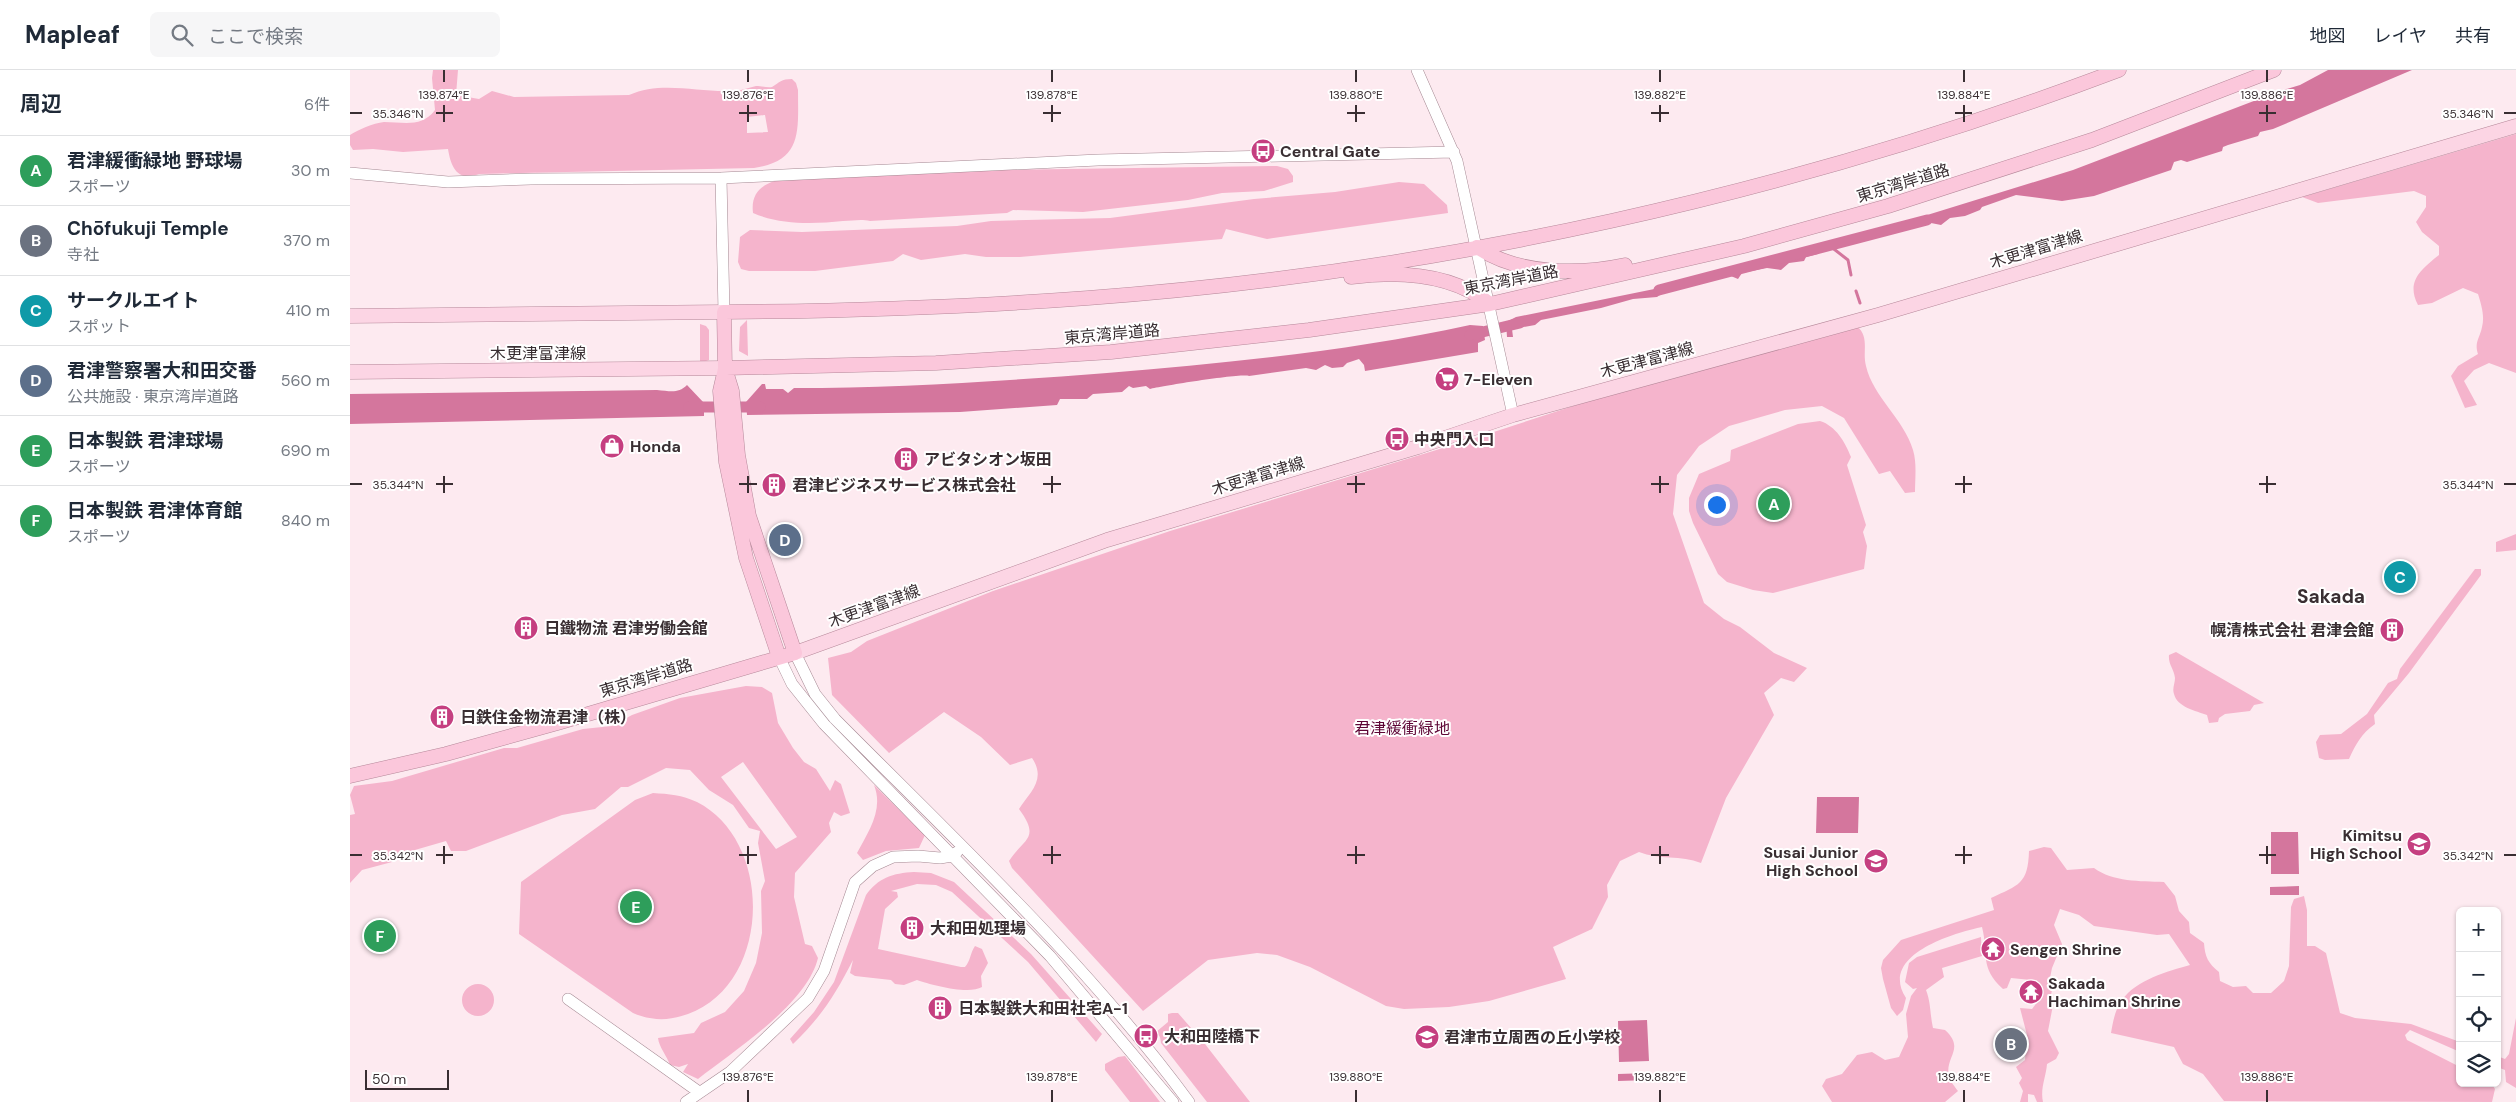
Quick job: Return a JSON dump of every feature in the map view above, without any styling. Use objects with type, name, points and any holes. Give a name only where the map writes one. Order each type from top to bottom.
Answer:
[{"type":"highway","points":[[779,657],[740,535],[726,462],[732,391],[726,376],[724,312],[982,305],[1091,298],[1231,284],[1477,247],[1663,208],[1850,159],[1984,118],[2120,70]]},
{"type":"highway","name":"東京湾岸道路","points":[[726,376],[1111,352],[1299,332],[1490,304],[1744,246],[1888,206],[2032,161],[2274,70]]},
{"type":"highway","points":[[1477,247],[1512,264],[1570,271],[1609,268],[1676,254],[1744,246]]},
{"type":"highway","points":[[1231,284],[1304,284],[1368,275],[1399,274],[1433,278],[1462,286],[1490,304]]},
{"type":"highway","points":[[728,423],[749,516],[795,653]]},
{"type":"highway","name":"東京湾岸道路","points":[[350,776],[446,754],[795,653]]},
{"type":"main road","name":"木更津富津線","points":[[795,653],[1107,540],[1418,447],[1513,415],[1878,315],[2516,126]]},
{"type":"main road","points":[[350,316],[724,312]]},
{"type":"main road","name":"木更津富津線","points":[[350,372],[726,376]]},
{"type":"street","points":[[1417,70],[1454,152],[1490,304],[1513,415]]},
{"type":"street","points":[[350,173],[448,182],[531,179],[721,178],[1098,160],[1454,152]]},
{"type":"street","points":[[721,178],[724,312]]},
{"type":"street","points":[[795,653],[815,694],[835,719],[1065,954],[1161,1064],[1189,1102]]},
{"type":"street","points":[[779,657],[792,684],[824,724],[1050,956],[1173,1102]]},
{"type":"street","points":[[686,1102],[730,1072],[808,998],[824,972],[855,882],[873,866],[893,857],[918,856],[940,858],[952,856],[962,847]]},
{"type":"street","points":[[568,999],[699,1092]]},
{"type":"green space","points":[[433,70],[458,70],[456,95],[479,99],[492,91],[514,97],[629,95],[642,90],[656,88],[727,91],[756,86],[772,87],[783,80],[792,79],[796,83],[798,90],[797,131],[794,142],[782,159],[754,168],[479,174],[465,176],[453,167],[448,149],[403,152],[373,149],[353,150],[350,145],[350,135],[361,129],[384,122],[418,122],[430,116],[435,110]],"holes":[[[765,115],[768,132],[747,133],[747,117]]]},
{"type":"green space","points":[[2516,134],[2516,373],[2489,363],[2474,370],[2464,381],[2477,405],[2465,408],[2451,376],[2458,366],[2478,354],[2477,346],[2483,323],[2482,310],[2478,294],[2463,288],[2432,303],[2418,305],[2415,297],[2414,283],[2421,271],[2439,255],[2439,246],[2422,232],[2416,222],[2426,207],[2426,196],[2414,191],[2318,203],[2302,197]]},
{"type":"green space","points":[[1277,166],[1288,169],[1293,176],[1293,182],[1264,191],[1222,193],[1188,200],[1083,212],[1013,210],[1007,213],[820,223],[786,222],[753,213],[754,198],[757,192],[767,184],[788,177],[1001,170]]},
{"type":"green space","points":[[1399,182],[1424,184],[1447,205],[1448,213],[1267,239],[1226,229],[1222,239],[1020,257],[986,257],[965,254],[921,260],[903,254],[893,261],[815,271],[749,271],[741,269],[738,262],[740,237],[750,230],[802,232],[957,226],[991,221],[1110,218],[1254,199],[1335,192]]},
{"type":"green space","points":[[747,320],[748,356],[739,351],[740,327]]},
{"type":"green space","points":[[700,324],[706,326],[709,330],[709,360],[700,363]]},
{"type":"green space","name":"君津緩衝緑地","points":[[1857,326],[1865,340],[1865,360],[1870,377],[1875,388],[1903,428],[1913,450],[1915,492],[1905,493],[1890,471],[1879,474],[1844,418],[1822,406],[1785,410],[1729,426],[1699,446],[1677,475],[1673,514],[1704,603],[1774,653],[1807,668],[1794,682],[1781,678],[1764,693],[1774,715],[1726,798],[1701,863],[1639,852],[1620,861],[1607,885],[1608,897],[1592,929],[1553,947],[1566,979],[1489,1001],[1449,1007],[1404,1009],[1386,1006],[1310,967],[1277,955],[1257,953],[1208,960],[1143,1011],[1012,868],[1009,861],[1028,838],[1029,833],[1026,819],[1019,809],[1037,780],[1038,773],[1032,758],[1010,765],[981,737],[944,712],[889,753],[832,695],[828,658],[851,652],[867,641],[993,591],[1170,531],[1466,441],[1604,396]]},
{"type":"green space","points":[[1820,421],[1826,423],[1839,435],[1851,457],[1847,465],[1866,525],[1863,532],[1867,546],[1864,569],[1773,593],[1753,590],[1727,582],[1718,574],[1689,511],[1689,498],[1699,474],[1730,461],[1731,450],[1798,424]]},
{"type":"green space","points":[[2516,534],[2516,550],[2496,552],[2496,542]]},
{"type":"green space","points":[[2475,569],[2481,569],[2481,575],[2409,673],[2374,715],[2375,724],[2359,740],[2349,759],[2325,760],[2319,758],[2316,742],[2320,735],[2341,734],[2367,714],[2388,683],[2397,679],[2400,669]]},
{"type":"green space","points":[[2176,652],[2264,703],[2254,705],[2250,711],[2225,714],[2219,718],[2218,722],[2209,723],[2207,715],[2183,705],[2174,694],[2175,678],[2169,655]]},
{"type":"green space","points":[[746,686],[762,687],[772,693],[778,723],[793,748],[804,762],[816,769],[830,791],[835,780],[841,784],[850,813],[841,816],[834,812],[829,823],[831,832],[795,873],[794,897],[805,944],[812,946],[818,958],[811,975],[800,992],[768,1025],[698,1079],[683,1072],[688,1064],[679,1067],[670,1065],[658,1038],[694,1033],[701,1023],[725,1012],[744,991],[756,963],[762,933],[761,891],[765,881],[758,843],[760,831],[749,828],[733,805],[709,790],[690,770],[666,768],[628,787],[621,787],[595,809],[562,815],[466,851],[451,851],[446,841],[408,852],[392,862],[362,870],[350,883],[350,815],[355,814],[350,795],[354,786],[392,781],[504,748],[517,748],[583,729],[612,726],[632,715],[680,698]],"holes":[[[743,762],[797,837],[776,849],[721,777]]]},
{"type":"green space","points":[[874,785],[925,835],[919,848],[886,851],[863,860],[857,853],[870,829],[876,812],[877,794]]},
{"type":"green space","points":[[653,793],[675,795],[697,802],[722,821],[740,847],[750,878],[753,911],[748,944],[736,974],[716,998],[688,1014],[667,1019],[647,1018],[633,1013],[519,934],[521,882],[635,800]]},
{"type":"green space","points":[[2044,847],[2051,848],[2067,870],[2094,868],[2101,873],[2118,878],[2164,882],[2175,896],[2179,911],[2189,922],[2190,933],[2204,943],[2206,956],[2212,966],[2219,972],[2220,981],[2233,987],[2246,986],[2253,993],[2271,993],[2284,981],[2289,966],[2291,907],[2294,899],[2304,896],[2307,910],[2307,946],[2315,946],[2326,953],[2340,1013],[2355,1018],[2411,1024],[2456,1041],[2456,1050],[2410,1030],[2405,1035],[2407,1040],[2456,1065],[2456,1087],[2494,1087],[2495,1089],[2492,1102],[2224,1101],[2203,1074],[2183,1064],[2174,1047],[2111,1033],[2118,1007],[2128,993],[2153,977],[2190,965],[2169,934],[2157,935],[2094,926],[2079,915],[2060,909],[2054,925],[2062,944],[2050,978],[2053,984],[2050,1001],[2053,1005],[2048,1031],[2059,1053],[2056,1059],[2047,1064],[2042,1097],[2043,1102],[2037,1102],[2034,1095],[2028,1094],[2028,1102],[2020,1102],[2023,1091],[2019,1083],[2022,1078],[2016,1067],[2025,1060],[2027,1035],[2020,1008],[2032,1009],[2035,1006],[2040,995],[2039,983],[2031,980],[2011,978],[2007,988],[2003,989],[1995,981],[1988,967],[1982,927],[1938,941],[1910,958],[1902,970],[1900,983],[1906,998],[1903,1010],[1897,1016],[1891,1008],[1881,968],[1883,960],[1901,940],[1994,910],[1991,898],[2009,890],[2024,877],[2027,870],[2029,851]]},
{"type":"green space","points":[[914,872],[931,873],[954,882],[1031,954],[1102,1034],[1096,1042],[1028,962],[952,892],[936,885],[917,884],[891,891],[897,892],[898,897],[885,909],[878,949],[965,967],[975,946],[982,949],[988,963],[981,976],[982,987],[959,990],[917,980],[904,985],[895,984],[891,980],[855,976],[850,973],[853,960],[827,1005],[793,1044],[790,1039],[814,1012],[834,982],[866,895],[876,884],[893,875]]},
{"type":"green space","points":[[1981,937],[1982,956],[1942,968],[1944,977],[1926,990],[1933,1028],[1945,1030],[1954,1043],[1948,1070],[1950,1079],[1958,1091],[1945,1102],[1832,1102],[1822,1086],[1826,1079],[1842,1074],[1857,1055],[1872,1052],[1885,1060],[1899,1057],[1908,1037],[1906,1014],[1911,996],[1917,988],[1913,989],[1905,982],[1909,963],[1917,957]]},
{"type":"green space","points":[[478,984],[484,985],[489,989],[493,994],[493,1006],[489,1011],[484,1015],[478,1016],[472,1015],[467,1011],[463,1006],[462,1000],[463,994],[467,989],[472,985]]},
{"type":"green space","points":[[1178,1013],[1250,1102],[1207,1102],[1161,1043],[1160,1037],[1156,1032],[1168,1022],[1168,1014]]},
{"type":"green space","points":[[2516,1018],[2516,1088],[2506,1082],[2505,1070],[2501,1068],[2501,1058],[2505,1059],[2509,1054]]},
{"type":"green space","points":[[1125,1056],[1160,1102],[1130,1102],[1105,1070],[1105,1064],[1118,1057]]},
{"type":"shaded area","points":[[2328,70],[2412,70],[2273,129],[2260,132],[2258,136],[2223,147],[2222,151],[2187,162],[2181,160],[2174,162],[2171,170],[2094,196],[2062,201],[2016,195],[1982,207],[1980,210],[1965,216],[1950,218],[1941,225],[1931,223],[1913,228],[1911,220],[2073,170],[2300,85]]},
{"type":"shaded area","points":[[1820,249],[1818,254],[1806,257],[1804,261],[1789,263],[1781,270],[1767,268],[1742,273],[1738,279],[1726,274]]},
{"type":"shaded area","points":[[1674,285],[1657,297],[1633,299],[1601,308],[1541,320],[1535,325],[1512,329],[1513,337],[1507,337],[1506,322],[1516,317]]},
{"type":"shaded area","points":[[1470,325],[1483,326],[1485,340],[1478,343],[1478,352],[1365,371],[1364,365],[1359,359],[1347,363],[1343,367],[1332,368],[1325,365],[1316,370],[1306,368],[1249,376],[1232,376],[1150,389],[1146,386],[1133,388],[1129,386],[1122,392],[1093,394],[1087,399],[1060,399],[1057,405],[960,412],[747,415],[746,402],[762,384],[765,384],[766,389],[783,389],[788,393],[794,388],[950,384],[1107,373],[1289,355],[1380,342]]},
{"type":"shaded area","points":[[687,385],[704,403],[704,416],[350,424],[350,394],[674,391],[680,390]]},
{"type":"shaded area","points":[[1817,797],[1859,797],[1858,833],[1816,833]]},
{"type":"shaded area","points":[[2271,832],[2298,832],[2299,874],[2271,874]]},
{"type":"shaded area","points":[[2299,886],[2299,895],[2270,895],[2270,887]]},
{"type":"shaded area","points":[[1647,1020],[1649,1061],[1619,1062],[1618,1021]]},
{"type":"shaded area","points":[[1649,1073],[1650,1080],[1618,1081],[1618,1074]]},
{"type":"waterway","points":[[1659,290],[1927,220]]},
{"type":"waterway","points":[[1830,246],[1848,260],[1851,275]]},
{"type":"waterway","points":[[1856,291],[1860,303]]},
{"type":"waterway","points":[[1470,335],[1520,323]]},
{"type":"waterway","points":[[689,407],[760,407]]},
{"type":"place","name":"Central Gate","points":[[1263,151]]},
{"type":"place","name":"7-Eleven","points":[[1447,379]]},
{"type":"place","name":"中央門入口","points":[[1397,439]]},
{"type":"place","name":"Honda","points":[[612,446]]},
{"type":"place","name":"アビタシオン坂田","points":[[906,459]]},
{"type":"place","name":"君津ビジネスサービス株式会社","points":[[774,485]]},
{"type":"place","name":"君津緩衝緑地 野球場","points":[[1774,504]]},
{"type":"place","name":"君津警察署大和田交番","points":[[785,540]]},
{"type":"place","name":"サークルエイト","points":[[2400,577]]},
{"type":"place","name":"日鐵物流 君津労働会館","points":[[526,628]]},
{"type":"place","name":"幌清株式会社 君津会館","points":[[2392,630]]},
{"type":"place","name":"日鉄住金物流君津（株）","points":[[442,717]]},
{"type":"place","name":"Kimitsu High School","points":[[2419,844]]},
{"type":"place","name":"Susai Junior High School","points":[[1876,861]]},
{"type":"place","name":"日本製鉄 君津球場","points":[[636,907]]},
{"type":"place","name":"大和田処理場","points":[[912,928]]},
{"type":"place","name":"日本製鉄 君津体育館","points":[[380,936]]},
{"type":"place","name":"Sengen Shrine","points":[[1993,949]]},
{"type":"place","name":"Sakada Hachiman Shrine","points":[[2031,992]]},
{"type":"place","name":"日本製鉄大和田社宅A-1","points":[[940,1008]]},
{"type":"place","name":"大和田陸橋下","points":[[1146,1036]]},
{"type":"place","name":"君津市立周西の丘小学校","points":[[1427,1037]]},
{"type":"place","name":"Chōfukuji Temple","points":[[2011,1044]]},
{"type":"district","name":"Sakada","points":[[2331,596]]}]
